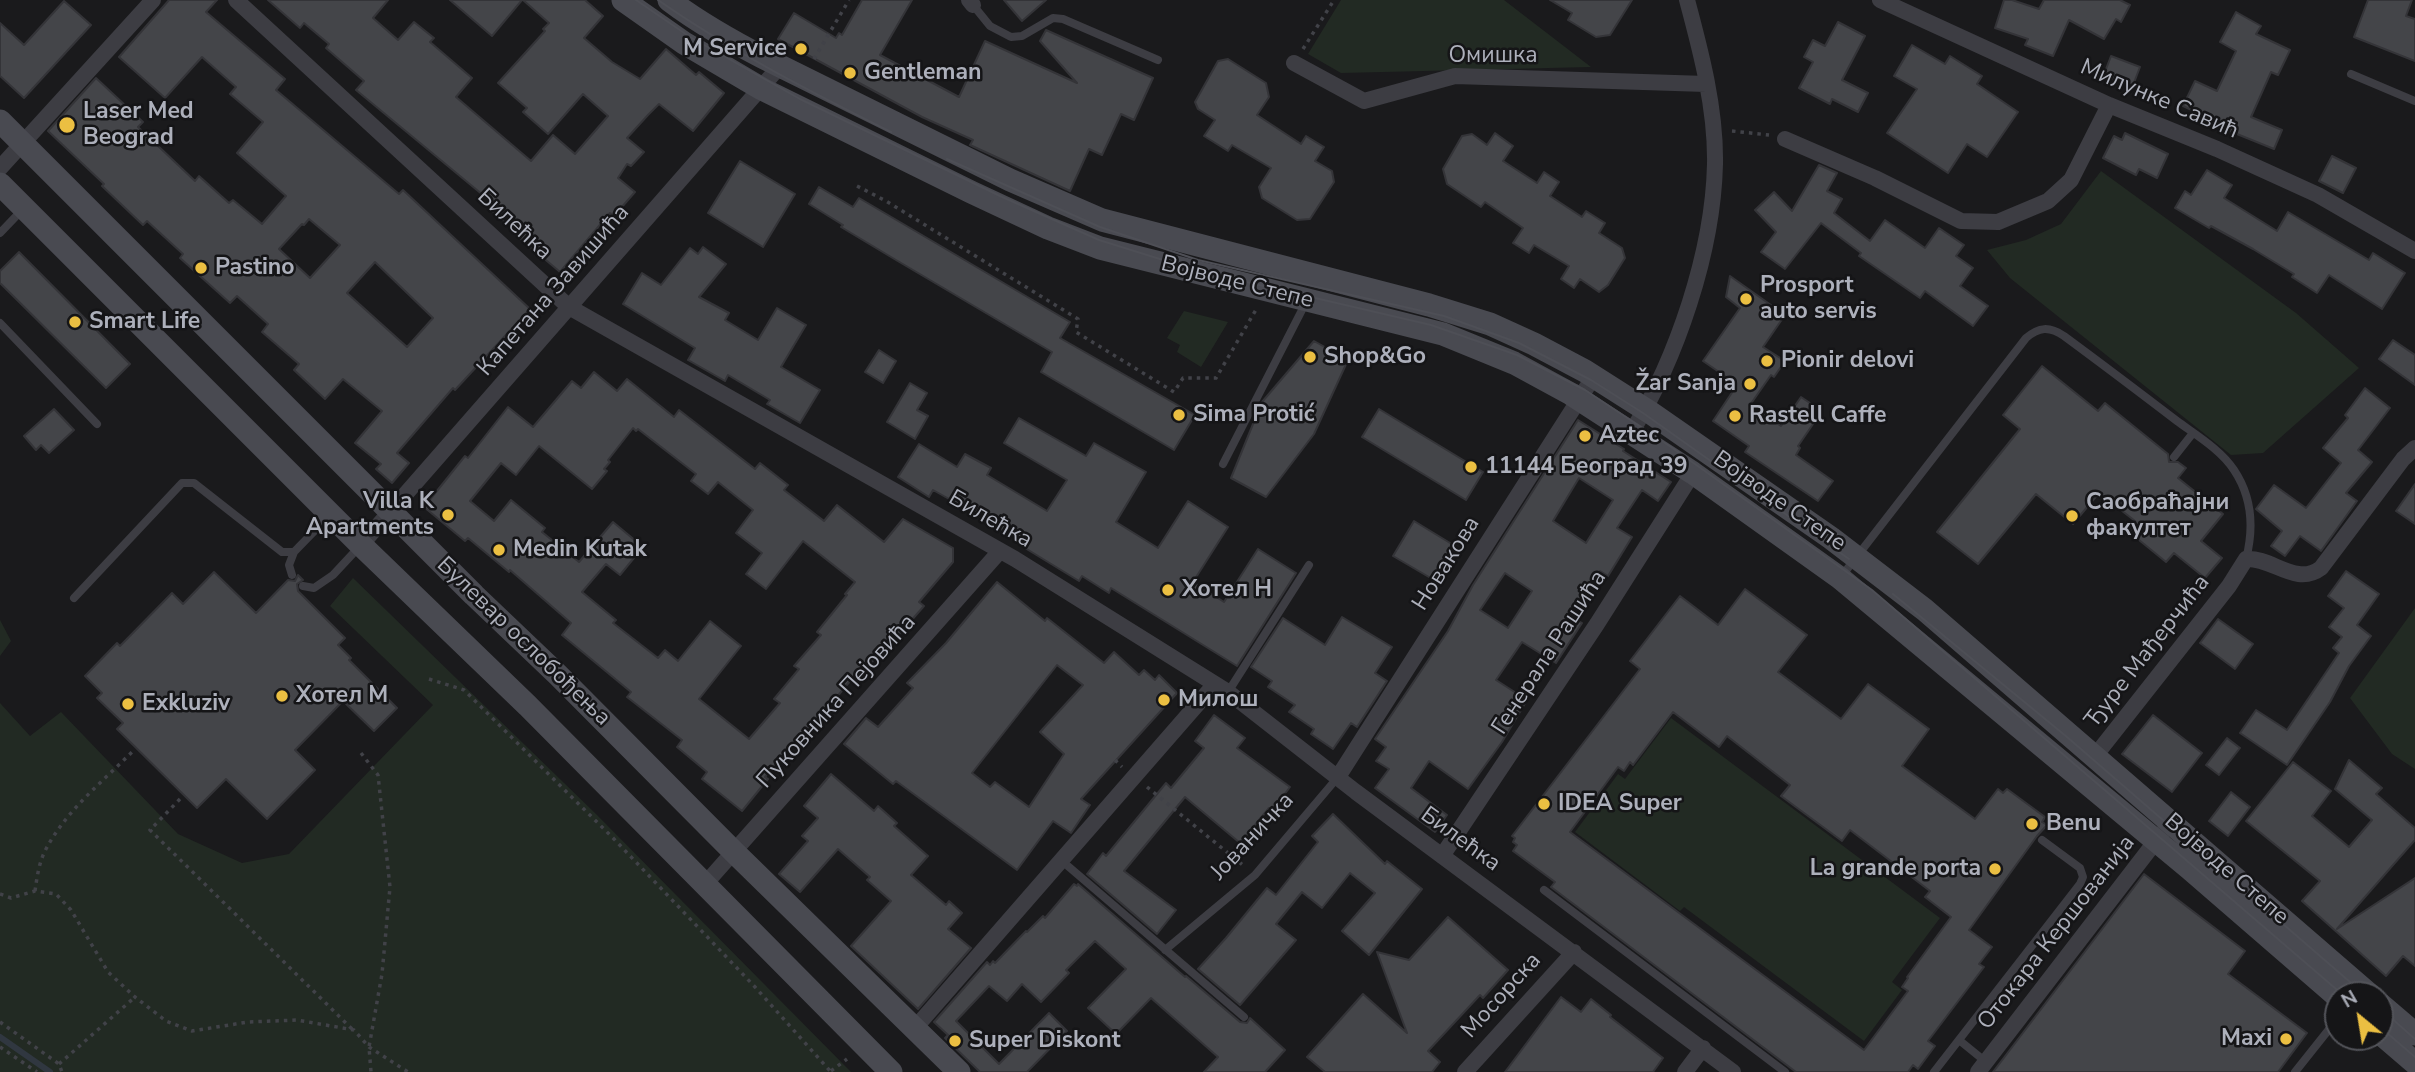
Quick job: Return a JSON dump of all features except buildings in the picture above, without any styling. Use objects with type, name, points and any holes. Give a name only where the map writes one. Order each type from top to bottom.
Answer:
[{"type":"main road","name":"Војводе Степе","points":[[624,0],[684,43],[762,89],[1048,228],[1100,248],[1443,334],[1514,363],[1579,399],[1693,474],[1840,578],[2156,840],[2324,985]]},
{"type":"main road","name":"Војводе Степе","points":[[669,0],[747,49],[780,66],[1010,180],[1102,220],[1429,304],[1490,324],[1594,376],[1856,557],[1935,619],[2354,981]]},
{"type":"main road","name":"Булевар ослобођења","points":[[0,121],[734,852],[959,1072]]},
{"type":"main road","name":"Булевар ослобођења","points":[[0,184],[361,545],[706,883],[891,1072]]},
{"type":"main road","points":[[2394,1016],[2415,1034]]},
{"type":"main road","points":[[2394,1045],[2415,1063]]},
{"type":"street","points":[[0,168],[153,0]]},
{"type":"street","name":"Билећка","points":[[236,0],[569,307],[1000,551],[1221,688],[1733,1072]]},
{"type":"street","points":[[1631,433],[1674,345],[1698,277],[1713,195],[1714,131],[1687,0]]},
{"type":"street","name":"Милунке Савић","points":[[1880,0],[2109,105],[2217,149],[2318,195],[2415,251]]},
{"type":"street","name":"Омишка","points":[[1294,63],[1364,102],[1454,76],[1706,84]]},
{"type":"street","name":"Капетана Завишића","points":[[361,545],[780,66]]},
{"type":"street","points":[[1785,139],[1875,178],[1961,221],[1998,222],[2049,201],[2071,180],[2109,105]]},
{"type":"street","name":"Новакова","points":[[1338,777],[1594,376]]},
{"type":"street","points":[[2246,559],[2259,558],[2301,575],[2315,572],[2321,568],[2403,459],[2415,448]]},
{"type":"street","name":"Генерала Рашића","points":[[1442,856],[1590,635],[1693,474]]},
{"type":"street","name":"Пуковника Пејовића","points":[[706,883],[1000,551]]},
{"type":"street","name":"Ђуре Мађерчића","points":[[2095,756],[2229,586],[2246,559]]},
{"type":"street","points":[[915,1028],[1062,861],[1221,688]]},
{"type":"street","name":"Отокара Кершованија","points":[[1982,1067],[2171,821]]},
{"type":"street","name":"Мосорска","points":[[1465,1072],[1574,951]]},
{"type":"street","points":[[1685,1072],[1703,1048]]},
{"type":"lane","points":[[971,2],[990,26],[1011,37],[1022,36],[1053,18],[1063,19],[1158,60]]},
{"type":"lane","points":[[2351,74],[2415,101]]},
{"type":"lane","points":[[0,233],[24,208]]},
{"type":"lane","points":[[1223,464],[1305,300]]},
{"type":"lane","points":[[0,323],[97,424]]},
{"type":"lane","points":[[1856,557],[2026,338],[2038,329],[2046,327],[2064,335],[2223,457],[2233,469],[2246,496],[2251,529],[2246,559]]},
{"type":"lane","points":[[2174,457],[2193,433]]},
{"type":"lane","points":[[74,598],[182,483],[194,483],[282,552],[294,552]]},
{"type":"lane","points":[[292,575],[289,565],[294,552],[331,514]]},
{"type":"lane","points":[[303,586],[308,589],[318,586],[361,545]]},
{"type":"lane","name":"Војводе Степе","points":[[1840,578],[1856,557]]},
{"type":"lane","points":[[1221,688],[1309,565]]},
{"type":"lane","name":"Јованичка","points":[[1165,950],[1255,875],[1338,777]]},
{"type":"lane","points":[[1934,1072],[2080,884],[2083,877],[2080,868],[2042,840]]},
{"type":"lane","points":[[1062,861],[1244,1017]]},
{"type":"lane","points":[[1544,890],[1785,1072]]},
{"type":"lane","points":[[2295,1072],[2324,1036]]},
{"type":"lane","points":[[1959,1040],[1982,1067]]},
{"type":"path","points":[[814,59],[849,0]]},
{"type":"path","points":[[1294,63],[1334,0]]},
{"type":"path","points":[[1714,131],[1755,132],[1785,139]]},
{"type":"path","points":[[857,186],[1079,319],[1076,332],[1174,393],[1183,378],[1216,378],[1261,300]]},
{"type":"path","points":[[429,679],[464,690],[639,866],[755,987],[831,1072],[854,1053]]},
{"type":"path","points":[[35,891],[46,850],[72,812],[132,752]]},
{"type":"path","points":[[361,753],[378,775],[390,887],[382,974],[369,1047],[371,1072]]},
{"type":"path","points":[[1146,786],[1255,875]]},
{"type":"path","points":[[180,799],[150,830],[369,1047],[408,1072]]},
{"type":"path","points":[[0,894],[11,898],[35,891],[56,894],[71,910],[108,972],[166,1021],[192,1031],[248,1022],[297,1020],[354,1030]]},
{"type":"path","points":[[59,1064],[135,997]]},
{"type":"path","points":[[0,1022],[59,1064],[62,1072]]},
{"type":"path","points":[[0,1047],[37,1072]]},
{"type":"shaded area","points":[[1341,0],[1504,0],[1591,67],[1341,73],[1308,54]]},
{"type":"shaded area","points":[[2101,171],[2296,313],[2359,368],[2263,453],[2231,455],[2010,278],[1987,250],[2026,240],[2061,224]]},
{"type":"shaded area","points":[[1184,311],[1228,322],[1201,367],[1177,352],[1180,345],[1167,338]]},
{"type":"shaded area","points":[[353,578],[597,815],[851,1072],[0,1072],[0,703],[30,736],[61,712],[178,834],[242,863],[289,854],[433,705],[330,606]]},
{"type":"shaded area","points":[[2415,608],[2415,769],[2392,754],[2350,698]]},
{"type":"shaded area","points":[[0,620],[11,641],[0,656]]},
{"type":"shaded area","points":[[1671,718],[1940,918],[1892,982],[1902,990],[1864,1041],[1684,907],[1680,911],[1575,832],[1618,774],[1625,779]]},
{"type":"waterway","points":[[0,1037],[50,1072]]},
{"type":"tram line","points":[[636,0],[690,37],[800,99],[1000,196],[1099,240],[1195,270],[1431,325],[1517,355],[1585,390],[1671,447],[1872,590],[2327,981]]},
{"type":"tram line","points":[[658,0],[743,54],[891,132]]},
{"type":"tram line","points":[[947,159],[1100,227],[1198,260],[1444,316],[1519,343],[1591,380],[1643,413],[1849,559]]},
{"type":"tram line","points":[[1893,594],[2067,737],[2349,981]]},
{"type":"tram line","points":[[2394,1020],[2415,1039]]},
{"type":"tram line","points":[[2394,1039],[2415,1057]]},
{"type":"place","name":"M Service","points":[[801,49]]},
{"type":"place","name":"Gentleman","points":[[850,73]]},
{"type":"place","name":"Laser Med Beograd","points":[[67,125]]},
{"type":"place","name":"Pastino","points":[[201,268]]},
{"type":"place","name":"Prosport auto servis","points":[[1746,299]]},
{"type":"place","name":"Smart Life","points":[[75,322]]},
{"type":"place","name":"Shop&Go","points":[[1310,357]]},
{"type":"place","name":"Pionir delovi","points":[[1767,361]]},
{"type":"place","name":"Žar Sanja","points":[[1750,384]]},
{"type":"place","name":"Sima Protić","points":[[1179,415]]},
{"type":"place","name":"Rastell Caffe","points":[[1735,416]]},
{"type":"place","name":"Aztec","points":[[1585,436]]},
{"type":"place","name":"11144 Београд 39","points":[[1471,467]]},
{"type":"place","name":"Villa K Apartments","points":[[448,515]]},
{"type":"place","name":"Саобраћајни факултет","points":[[2072,516]]},
{"type":"place","name":"Medin Kutak","points":[[499,550]]},
{"type":"place","name":"Хотел Н","points":[[1168,590]]},
{"type":"place","name":"Хотел М","points":[[282,696]]},
{"type":"place","name":"Милош","points":[[1164,700]]},
{"type":"place","name":"Exkluziv","points":[[128,704]]},
{"type":"place","name":"IDEA Super","points":[[1544,804]]},
{"type":"place","name":"Benu","points":[[2032,824]]},
{"type":"place","name":"La grande porta","points":[[1995,869]]},
{"type":"place","name":"Maxi","points":[[2286,1039]]},
{"type":"place","name":"Super Diskont","points":[[955,1041]]}]
